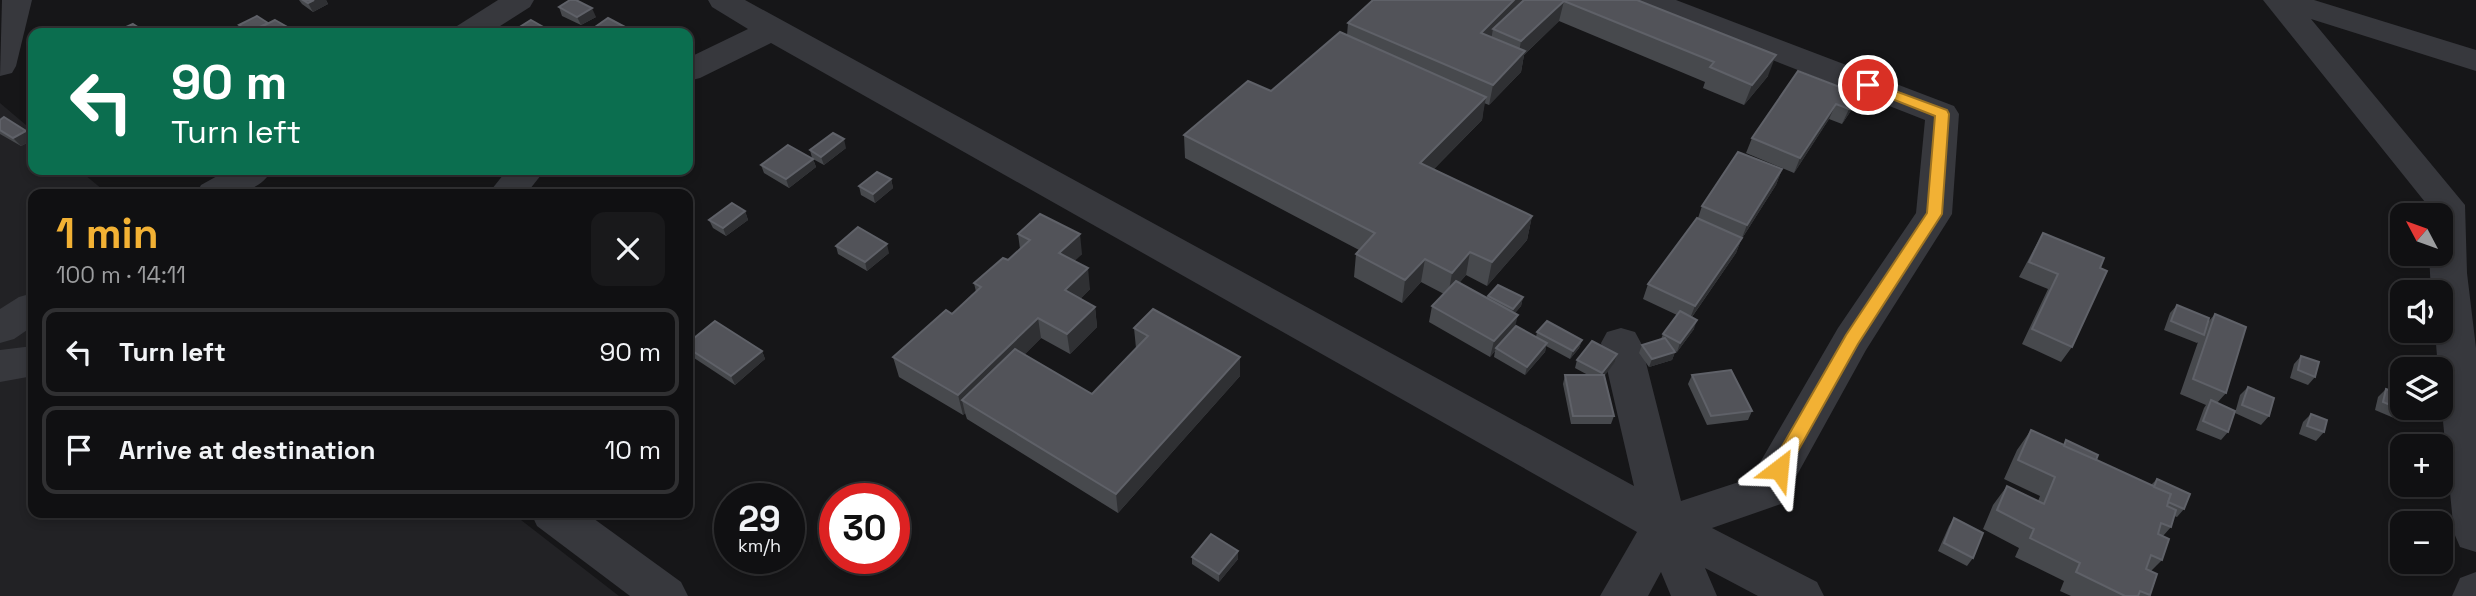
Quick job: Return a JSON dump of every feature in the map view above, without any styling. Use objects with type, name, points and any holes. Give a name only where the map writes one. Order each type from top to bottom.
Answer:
[{"type":"street","points":[[0,66],[17,0]]},
{"type":"street","points":[[476,28],[519,0]]},
{"type":"street","points":[[723,0],[772,30],[1665,525],[1801,596]]},
{"type":"street","points":[[1623,596],[1665,525],[1766,491],[1852,339],[1934,214],[1942,114],[1648,0]]},
{"type":"street","points":[[2280,0],[2476,61]]},
{"type":"street","points":[[2280,0],[2447,205],[2448,273],[2476,533]]},
{"type":"street","points":[[693,69],[772,30]]},
{"type":"street","points":[[222,189],[246,175]]},
{"type":"street","points":[[510,189],[523,175]]},
{"type":"street","points":[[0,328],[28,310]]},
{"type":"street","points":[[1621,343],[1665,525],[1695,596]]},
{"type":"street","points":[[0,366],[28,362]]},
{"type":"street","points":[[560,518],[665,596]]},
{"type":"shaded area","points":[[0,103],[28,127],[28,175],[85,175],[102,189],[28,189],[28,518],[518,518],[619,596],[0,596]]},
{"type":"building","points":[[570,0],[592,8],[577,17],[559,7]]},
{"type":"building","points":[[1373,0],[1514,0],[1481,33],[1525,51],[1493,85],[1348,23]]},
{"type":"building","points":[[1524,0],[1637,0],[1776,55],[1752,85],[1710,67],[1714,62],[1564,1],[1521,41],[1493,29]]},
{"type":"building","points":[[257,16],[268,23],[257,28],[243,28],[239,25]]},
{"type":"building","points":[[608,18],[627,28],[597,28],[595,27]]},
{"type":"building","points":[[275,20],[289,28],[259,28]]},
{"type":"building","points":[[531,20],[545,28],[518,28]]},
{"type":"building","points":[[1340,32],[1486,97],[1420,163],[1532,216],[1492,262],[1470,252],[1452,273],[1425,259],[1405,280],[1356,254],[1375,233],[1184,135],[1248,81],[1271,91]]},
{"type":"building","points":[[1798,71],[1858,94],[1849,109],[1836,104],[1800,158],[1752,138]]},
{"type":"building","points":[[4,117],[26,131],[13,138],[0,130],[0,120]]},
{"type":"building","points":[[833,133],[844,139],[821,157],[810,150]]},
{"type":"building","points":[[788,145],[813,159],[786,179],[761,165]]},
{"type":"building","points":[[1738,152],[1782,169],[1747,225],[1702,206]]},
{"type":"building","points":[[877,172],[891,179],[873,194],[859,186]]},
{"type":"building","points":[[732,203],[745,211],[723,228],[709,220]]},
{"type":"building","points":[[1040,214],[1080,234],[1059,253],[1088,268],[1065,290],[1095,307],[1067,334],[1038,318],[958,395],[893,357],[946,310],[952,314],[981,287],[974,283],[1003,258],[1008,260],[1030,240],[1018,234]]},
{"type":"building","points":[[1697,218],[1742,238],[1695,306],[1648,284]]},
{"type":"building","points":[[858,227],[887,244],[865,262],[836,246]]},
{"type":"building","points":[[2043,233],[2104,258],[2100,268],[2107,271],[2072,347],[2032,329],[2058,274],[2029,262]]},
{"type":"building","points":[[1456,281],[1518,315],[1494,341],[1432,306]]},
{"type":"building","points":[[1498,285],[1523,297],[1513,309],[1488,296]]},
{"type":"building","points":[[2177,305],[2209,318],[2204,335],[2171,321]]},
{"type":"building","points":[[1153,309],[1240,357],[1116,494],[962,400],[1015,349],[1092,394],[1148,336],[1134,328]]},
{"type":"building","points":[[1680,311],[1697,320],[1680,343],[1663,334]]},
{"type":"building","points":[[2215,314],[2246,327],[2226,393],[2193,379]]},
{"type":"building","points":[[715,321],[762,351],[731,376],[693,351],[693,339]]},
{"type":"building","points":[[1547,321],[1582,340],[1573,351],[1537,332]]},
{"type":"building","points":[[1516,326],[1547,343],[1527,367],[1496,348]]},
{"type":"building","points":[[1665,338],[1675,352],[1652,359],[1642,345]]},
{"type":"building","points":[[1592,341],[1617,354],[1602,373],[1577,360]]},
{"type":"building","points":[[2301,356],[2319,362],[2315,377],[2298,370]]},
{"type":"building","points":[[1731,370],[1752,411],[1711,416],[1692,375]]},
{"type":"building","points":[[1565,375],[1604,375],[1614,416],[1573,416]]},
{"type":"building","points":[[2248,387],[2274,398],[2269,416],[2242,405]]},
{"type":"building","points":[[2386,389],[2390,391],[2390,405],[2383,402]]},
{"type":"building","points":[[2211,400],[2235,411],[2228,432],[2203,421]]},
{"type":"building","points":[[2311,414],[2327,420],[2324,432],[2307,426]]},
{"type":"building","points":[[2031,430],[2171,494],[2167,506],[2176,510],[2171,527],[2161,523],[2158,534],[2169,539],[2162,560],[2151,555],[2146,569],[2157,574],[2150,595],[2140,591],[2138,596],[2125,596],[2076,572],[2080,563],[2030,538],[2034,529],[1997,510],[2007,486],[2044,504],[2055,477],[2018,460]]},
{"type":"building","points":[[2066,440],[2098,455],[2096,460],[2064,446]]},
{"type":"building","points":[[2157,479],[2190,494],[2184,509],[2168,502],[2171,494],[2154,487]]},
{"type":"building","points":[[1954,518],[1983,533],[1973,558],[1944,543]]},
{"type":"building","points":[[1211,534],[1238,551],[1219,574],[1192,557]]},
{"type":"route","points":[[1779,469],[1852,339],[1934,214],[1942,114],[1868,85]]}]
